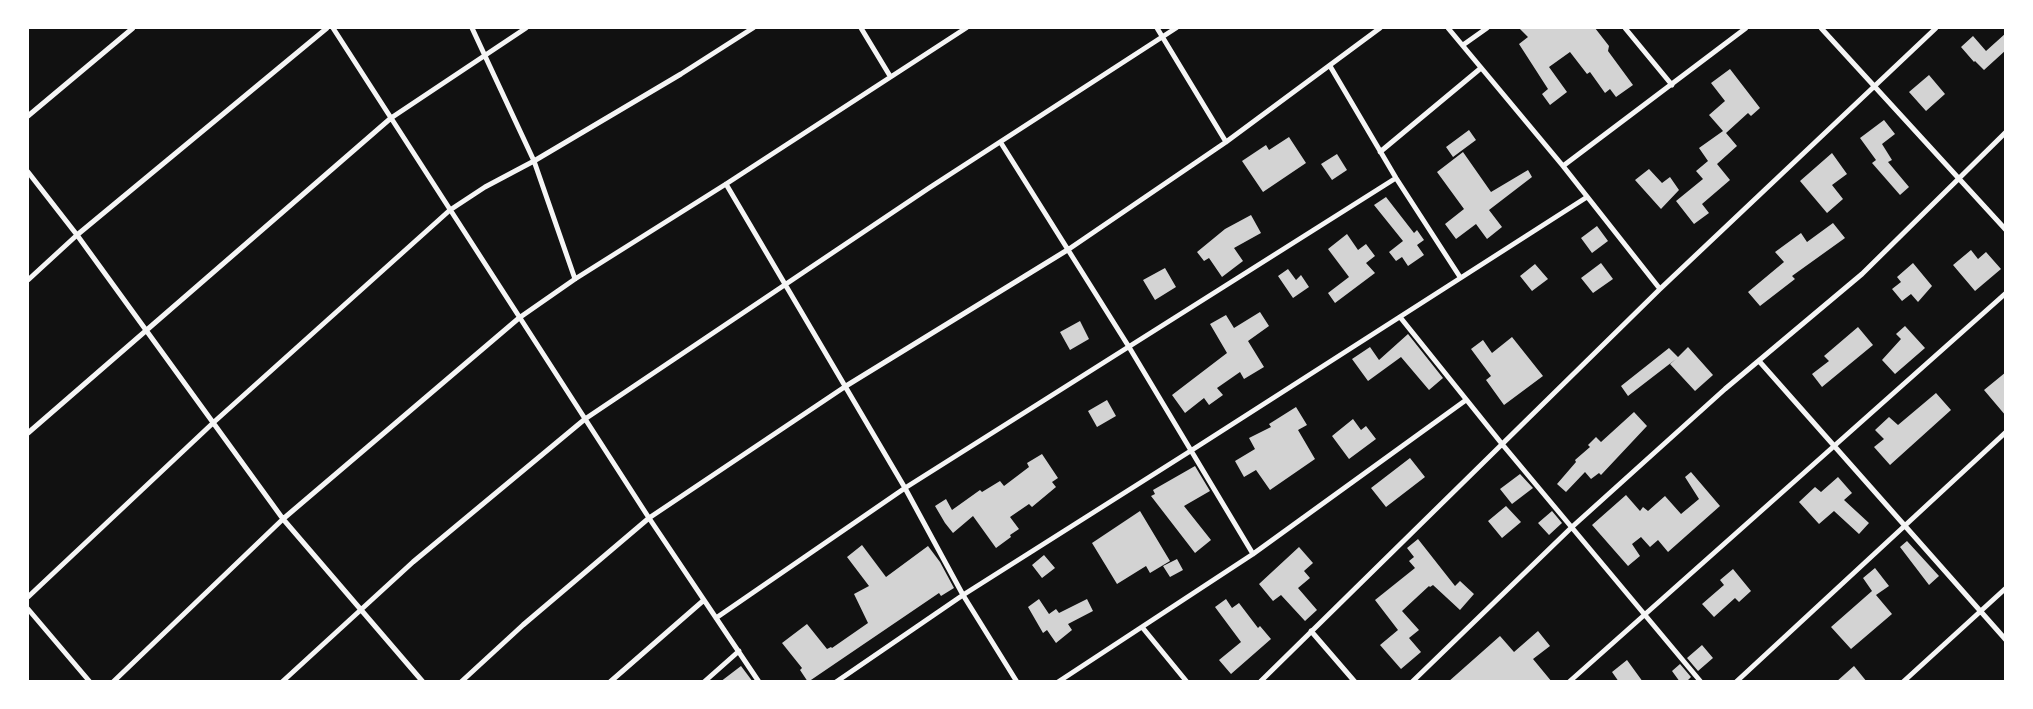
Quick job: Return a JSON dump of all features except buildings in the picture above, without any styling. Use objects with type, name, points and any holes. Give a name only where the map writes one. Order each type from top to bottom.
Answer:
[{"type":"street","points":[[28,116],[133,28]]},
{"type":"street","points":[[28,280],[77,235],[327,28]]},
{"type":"street","points":[[333,28],[649,518],[759,682]]},
{"type":"street","points":[[472,28],[534,161],[575,279]]},
{"type":"street","points":[[28,433],[391,118],[526,28]]},
{"type":"street","points":[[28,597],[214,422],[450,210],[485,187],[534,161],[681,74],[753,28]]},
{"type":"street","points":[[861,28],[890,76]]},
{"type":"street","points":[[113,682],[283,519],[519,318],[575,279],[726,184],[966,28]]},
{"type":"street","points":[[1157,28],[1226,142]]},
{"type":"street","points":[[282,682],[413,562],[585,419],[929,188],[1176,28]]},
{"type":"street","points":[[461,682],[523,625],[649,518],[846,386],[1069,249],[1226,142],[1380,28]]},
{"type":"street","points":[[1448,28],[1563,166],[1660,289]]},
{"type":"street","points":[[1463,45],[1487,28]]},
{"type":"street","points":[[1625,28],[1672,85]]},
{"type":"street","points":[[1563,166],[1746,28]]},
{"type":"street","points":[[1821,28],[2006,230]]},
{"type":"street","points":[[1260,682],[1660,289],[1936,28]]},
{"type":"street","points":[[1330,66],[1396,178],[1460,277]]},
{"type":"street","points":[[1380,152],[1481,68]]},
{"type":"street","points":[[1412,682],[1572,527],[1759,361],[1862,274],[2006,132]]},
{"type":"street","points":[[1000,143],[1069,249],[1253,554]]},
{"type":"street","points":[[28,172],[77,235],[283,519],[423,682]]},
{"type":"street","points":[[716,618],[905,488],[1396,178]]},
{"type":"street","points":[[726,184],[784,286],[846,386],[905,488],[963,595],[1017,682]]},
{"type":"street","points":[[836,682],[963,595],[1587,197]]},
{"type":"street","points":[[1569,682],[2006,294]]},
{"type":"street","points":[[1400,317],[1502,444],[1701,682]]},
{"type":"street","points":[[1759,361],[2006,640]]},
{"type":"street","points":[[1058,682],[1253,554],[1466,400]]},
{"type":"street","points":[[1736,682],[1903,525],[2006,432]]},
{"type":"street","points":[[1903,682],[2006,588]]},
{"type":"street","points":[[610,682],[704,600]]},
{"type":"street","points":[[28,609],[90,682]]},
{"type":"street","points":[[1142,627],[1188,682]]},
{"type":"street","points":[[1311,631],[1355,682]]},
{"type":"street","points":[[704,682],[739,651]]}]
